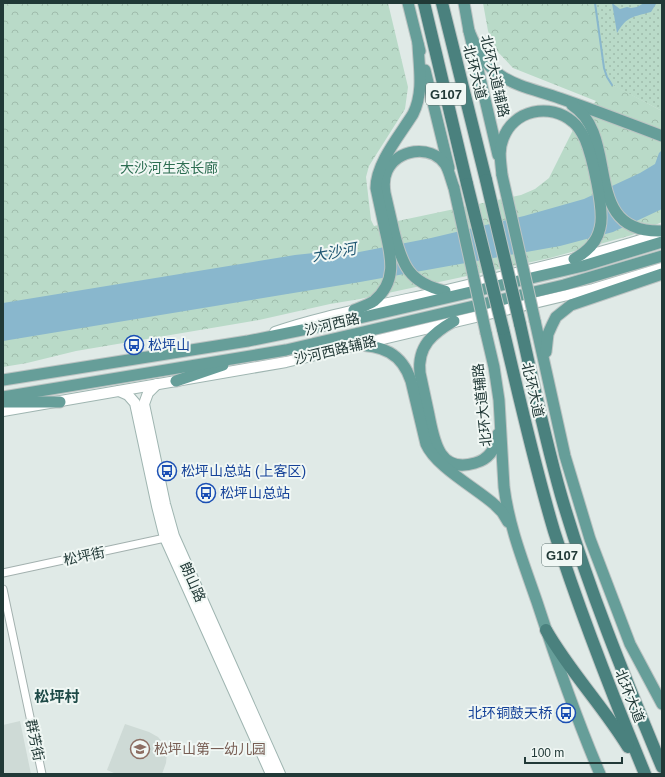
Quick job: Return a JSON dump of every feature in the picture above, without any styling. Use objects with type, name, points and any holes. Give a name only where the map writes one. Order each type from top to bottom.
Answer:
[{"type":"highway","name":"北环大道","points":[[424,3],[531,446],[552,523],[568,572],[613,696],[644,774]]},
{"type":"highway","name":"北环大道","points":[[442,3],[486,180],[546,440],[561,496],[600,611],[637,708],[662,767]]},
{"type":"highway","points":[[546,630],[564,660],[622,737],[644,774]]},
{"type":"highway","points":[[637,708],[662,745]]},
{"type":"main road","name":"北环大道辅路","points":[[408,3],[454,188],[497,381],[505,495],[512,531],[546,630],[600,774]]},
{"type":"main road","name":"北环大道辅路","points":[[464,3],[469,31],[566,456],[590,539],[624,630],[647,678],[662,704]]},
{"type":"main road","points":[[469,31],[479,53],[499,75],[516,83],[662,136]]},
{"type":"main road","points":[[418,44],[420,88],[417,106],[380,166],[376,181],[402,260],[412,274],[429,286],[446,291]]},
{"type":"main road","points":[[558,97],[578,109],[592,129],[608,196],[615,210],[630,226],[644,231],[662,232]]},
{"type":"main road","points":[[502,175],[500,148],[510,126],[521,116],[535,112],[548,111],[561,114],[577,126],[585,139],[589,152],[601,204],[602,218],[600,228],[594,242],[586,252],[574,259]]},
{"type":"main road","points":[[354,310],[374,300],[386,286],[390,276],[392,265],[381,193],[390,166],[400,156],[414,151],[427,152],[439,158],[445,165],[454,188]]},
{"type":"main road","points":[[248,341],[302,323],[354,310],[446,291],[574,259],[662,232]]},
{"type":"main road","name":"沙河西路","points":[[3,380],[248,341],[374,315],[575,268],[662,242]]},
{"type":"main road","name":"沙河西路","points":[[3,397],[65,385],[248,357],[333,339],[564,285],[662,256]]},
{"type":"main road","name":"沙河西路辅路","points":[[3,411],[273,364],[593,289],[662,268]]},
{"type":"main road","points":[[547,369],[546,342],[548,334],[556,317],[563,310],[580,301],[662,274]]},
{"type":"main road","points":[[454,321],[432,336],[424,347],[419,364],[416,380],[430,442],[429,450],[437,460],[495,505],[506,518],[512,531]]},
{"type":"main road","points":[[354,345],[372,345],[390,352],[400,361],[416,380]]},
{"type":"main road","points":[[176,381],[248,357]]},
{"type":"main road","points":[[3,385],[29,376]]},
{"type":"main road","name":"朗山路","points":[[157,384],[148,393],[144,404],[165,504],[174,536],[280,774]]},
{"type":"main road","name":"朗山路","points":[[118,391],[131,397],[137,408],[165,538],[271,774]]},
{"type":"main road","points":[[3,402],[60,402]]},
{"type":"main road","points":[[430,442],[448,461],[457,465],[473,464],[486,458],[492,451],[496,443],[500,421]]},
{"type":"main road","points":[[647,678],[662,694]]},
{"type":"street","name":"松坪街","points":[[3,573],[165,538]]},
{"type":"street","name":"群芳街","points":[[3,589],[42,774]]},
{"type":"shaded area","points":[[20,721],[31,774],[3,774],[3,725]]},
{"type":"shaded area","name":"松坪山第一幼儿园","points":[[125,724],[149,732],[158,737],[164,744],[167,753],[166,763],[162,774],[116,774],[107,770]]},
{"type":"green space","name":"大沙河生态长廊","points":[[3,3],[388,3],[408,87],[405,109],[369,166],[366,177],[371,220],[374,226],[521,195],[535,189],[549,178],[573,130],[596,101],[513,68],[497,51],[488,31],[483,3],[595,3],[604,68],[607,77],[613,85],[662,111],[662,222],[632,235],[550,258],[259,320],[76,351],[27,363],[3,367]]},
{"type":"green space","points":[[595,3],[662,3],[662,111],[612,85],[607,77],[604,68]]},
{"type":"water","points":[[612,3],[620,9],[637,7],[644,3],[656,4],[651,12],[635,16],[627,20],[617,33]]},
{"type":"water","points":[[662,150],[662,209],[613,232],[560,246],[360,282],[3,341],[3,303],[295,255],[314,253],[334,255],[349,254],[431,238],[524,216],[584,199],[640,173],[655,164],[659,153]]},
{"type":"waterway","points":[[595,3],[604,68],[612,85]]},
{"type":"place","name":"松坪山","points":[[134,345]]},
{"type":"place","name":"松坪山总站 (上客区)","points":[[167,471]]},
{"type":"place","name":"松坪山总站","points":[[206,493]]},
{"type":"place","name":"北环铜鼓天桥","points":[[566,713]]},
{"type":"place","name":"松坪山第一幼儿园","points":[[140,749]]},
{"type":"district","name":"松坪村","points":[[57,696]]},
{"type":"water label","name":"大沙河","points":[[334,252]]}]
